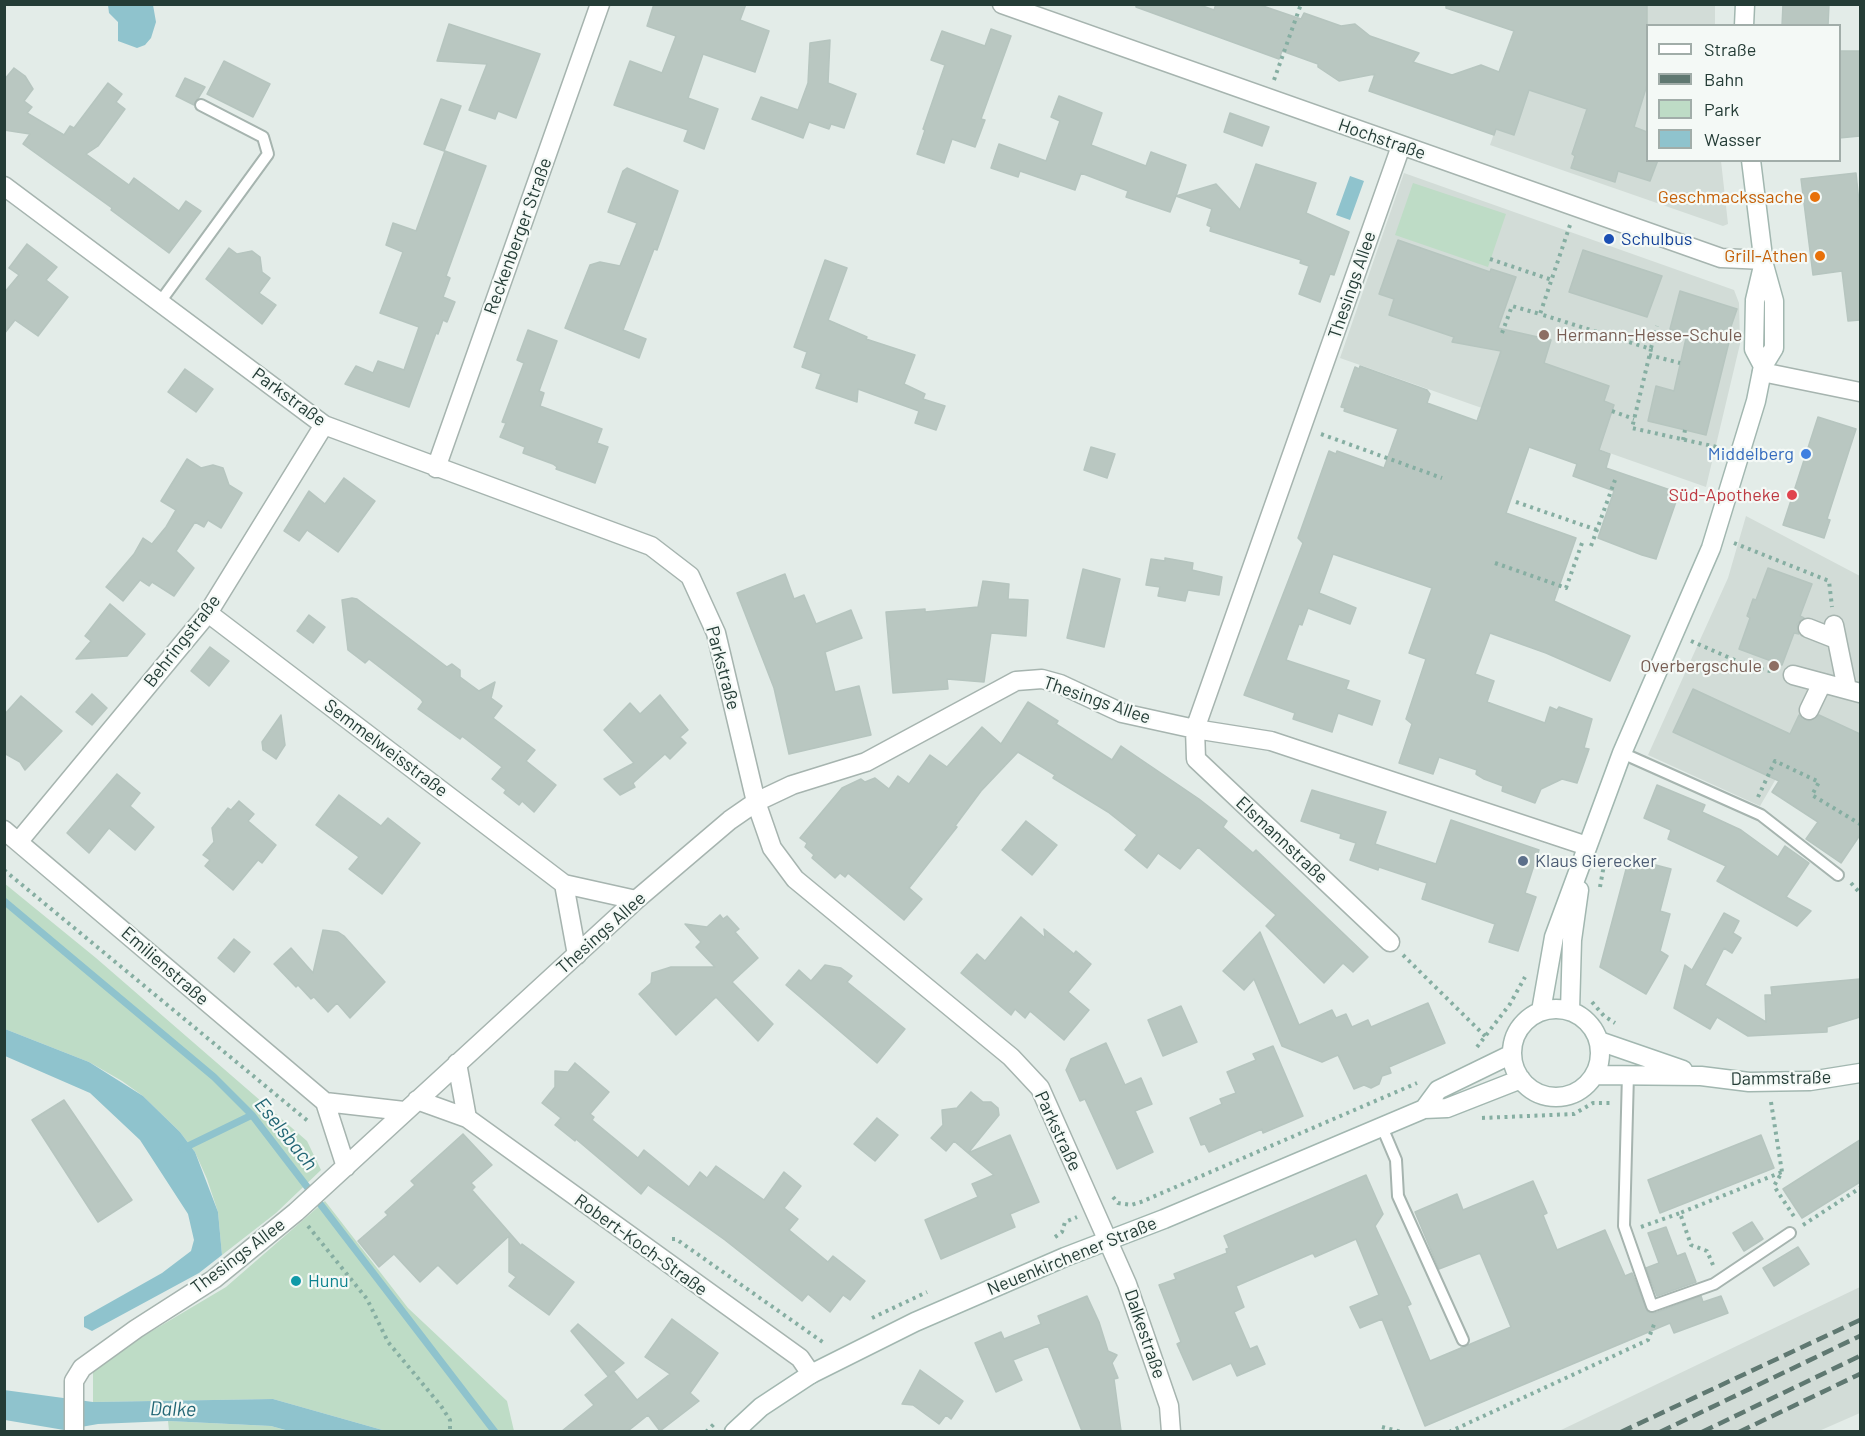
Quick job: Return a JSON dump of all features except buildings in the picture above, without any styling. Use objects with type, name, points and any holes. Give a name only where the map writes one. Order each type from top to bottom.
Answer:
[{"type":"street","name":"Reckenberger Straße","points":[[436,468],[600,4]]},
{"type":"street","name":"Hochstraße","points":[[1002,4],[1721,258],[1764,262]]},
{"type":"street","points":[[1744,24],[1745,4]]},
{"type":"street","name":"Thesings Allee","points":[[1195,729],[1401,146]]},
{"type":"street","points":[[1541,1011],[1554,937],[1622,753],[1711,548],[1756,401],[1763,369],[1754,349],[1755,300],[1764,262],[1751,162]]},
{"type":"street","name":"Parkstraße","points":[[4,186],[324,425],[651,546],[690,576],[716,633],[756,802],[772,848],[795,879],[1011,1058],[1040,1088],[1109,1240]]},
{"type":"street","points":[[1763,369],[1860,392]]},
{"type":"street","name":"Behringstraße","points":[[12,835],[208,613],[324,425]]},
{"type":"street","name":"Semmelweisstraße","points":[[208,613],[564,884],[636,900]]},
{"type":"street","points":[[1808,628],[1835,632],[1854,691]]},
{"type":"street","points":[[1793,675],[1854,691]]},
{"type":"street","name":"Thesings Allee","points":[[74,1430],[74,1381],[82,1368],[126,1335],[214,1279],[308,1201],[636,900],[730,820],[756,802],[792,785],[866,762],[1016,681],[1042,679],[1060,684],[1122,712],[1195,729],[1271,741],[1585,853]]},
{"type":"street","points":[[1809,710],[1822,683]]},
{"type":"street","name":"Elsmannstraße","points":[[1195,729],[1196,759],[1390,942]]},
{"type":"street","name":"Emilienstraße","points":[[12,835],[324,1102]]},
{"type":"street","points":[[1570,1011],[1572,940],[1585,853]]},
{"type":"street","points":[[564,884],[577,955]]},
{"type":"street","points":[[1561,1009],[1570,1011],[1583,1018],[1593,1028],[1599,1041],[1599,1064],[1585,1086],[1572,1094],[1558,1097],[1544,1095],[1531,1089],[1521,1079],[1512,1054],[1520,1028],[1541,1011],[1561,1009]]},
{"type":"street","name":"Dammstraße","points":[[1599,1041],[1701,1076]]},
{"type":"street","name":"Neuenkirchener Straße","points":[[1424,1108],[1438,1090],[1512,1054]]},
{"type":"street","points":[[457,1063],[467,1118]]},
{"type":"street","name":"Dammstraße","points":[[1594,1075],[1701,1076],[1758,1082],[1810,1081],[1860,1073]]},
{"type":"street","name":"Neuenkirchener Straße","points":[[734,1431],[761,1407],[811,1374],[915,1322],[1424,1108],[1447,1108],[1521,1079]]},
{"type":"street","points":[[346,1167],[324,1102],[410,1106]]},
{"type":"street","name":"Robert-Koch-Straße","points":[[410,1106],[467,1118],[800,1358],[811,1374]]},
{"type":"street","name":"Dalkestraße","points":[[1109,1240],[1128,1284],[1169,1406],[1171,1431]]},
{"type":"lane","points":[[160,302],[268,154],[263,137],[201,105]]},
{"type":"lane","points":[[1622,753],[1752,811],[1838,875]]},
{"type":"lane","points":[[1628,1074],[1624,1226],[1653,1306],[1714,1284],[1790,1233]]},
{"type":"lane","points":[[1382,1127],[1396,1160],[1398,1196],[1463,1340]]},
{"type":"path","points":[[1267,99],[1301,4]]},
{"type":"path","points":[[1540,314],[1576,207]]},
{"type":"path","points":[[1490,259],[1552,280]]},
{"type":"path","points":[[1502,333],[1512,306],[1651,349]]},
{"type":"path","points":[[1657,326],[1632,428],[1722,448]]},
{"type":"path","points":[[1649,355],[1680,363]]},
{"type":"path","points":[[1612,411],[1634,419]]},
{"type":"path","points":[[1301,427],[1442,478]]},
{"type":"path","points":[[1683,440],[1685,430]]},
{"type":"path","points":[[1719,459],[1725,440]]},
{"type":"path","points":[[1591,546],[1615,480]]},
{"type":"path","points":[[1516,502],[1597,530]]},
{"type":"path","points":[[1495,563],[1566,588],[1582,543]]},
{"type":"path","points":[[1734,543],[1830,581],[1835,632]]},
{"type":"path","points":[[1691,641],[1746,665],[1793,675]]},
{"type":"path","points":[[1752,811],[1775,762],[1819,782],[1812,795],[1860,824]]},
{"type":"path","points":[[4,870],[316,1129]]},
{"type":"path","points":[[1390,942],[1486,1037]]},
{"type":"path","points":[[1474,1049],[1486,1037],[1510,1004],[1527,973]]},
{"type":"path","points":[[1588,995],[1604,1016],[1624,1027]]},
{"type":"path","points":[[1109,1192],[1118,1203],[1131,1205],[1141,1202],[1427,1078]]},
{"type":"path","points":[[1770,1101],[1782,1172],[1774,1186],[1800,1226]]},
{"type":"path","points":[[1496,1117],[1574,1113],[1593,1103],[1629,1103]]},
{"type":"path","points":[[1627,1232],[1782,1172]]},
{"type":"path","points":[[1790,1233],[1860,1188]]},
{"type":"path","points":[[308,1201],[367,1299],[388,1342],[441,1406],[450,1420],[450,1431]]},
{"type":"path","points":[[1680,1213],[1691,1245],[1707,1251],[1720,1279]]},
{"type":"path","points":[[1056,1237],[1068,1221]]},
{"type":"path","points":[[1449,1431],[1648,1340],[1656,1324],[1653,1306]]},
{"type":"path","points":[[1382,1427],[1402,1431]]},
{"type":"shaded area","points":[[1538,5],[1715,5],[1715,24],[1646,24],[1646,162],[1721,162],[1728,224],[1723,226],[1490,145]]},
{"type":"shaded area","name":"Hermann-Hesse-Schule","points":[[1404,173],[1734,290],[1739,303],[1740,344],[1706,487],[1340,358]]},
{"type":"shaded area","name":"Overbergschule","points":[[1746,516],[1860,576],[1860,830],[1816,805],[1780,772],[1760,806],[1648,755],[1728,578]]},
{"type":"shaded area","points":[[1860,1287],[1860,1413],[1819,1431],[1559,1431]]},
{"type":"green space","points":[[1413,183],[1506,214],[1488,267],[1395,235]]},
{"type":"green space","points":[[4,883],[96,958],[307,1141],[321,1170],[276,1213],[222,1255],[218,1212],[207,1179],[195,1152],[180,1132],[143,1096],[122,1081],[89,1062],[5,1029]]},
{"type":"green space","points":[[325,1201],[408,1308],[507,1401],[514,1431],[386,1431],[273,1399],[93,1402],[93,1366],[226,1287]]},
{"type":"green space","points":[[168,1421],[271,1426],[289,1431],[169,1431]]},
{"type":"water","points":[[108,5],[153,5],[156,22],[151,38],[145,45],[137,48],[118,41],[118,22],[109,13]]},
{"type":"water","points":[[1350,176],[1364,181],[1350,220],[1336,215]]},
{"type":"water","points":[[5,1029],[89,1062],[143,1096],[180,1132],[195,1152],[218,1212],[222,1255],[199,1273],[92,1331],[84,1327],[84,1317],[162,1273],[191,1251],[194,1240],[188,1214],[140,1140],[90,1093],[5,1056]]},
{"type":"water","name":"Dalke","points":[[4,1390],[93,1402],[273,1399],[386,1431],[289,1431],[271,1426],[168,1421],[98,1424],[64,1430],[5,1420]]},
{"type":"waterway","name":"Eselsbach","points":[[4,901],[214,1077],[252,1115],[495,1432]]},
{"type":"waterway","points":[[182,1149],[252,1115]]},
{"type":"railway","points":[[1621,1432],[1860,1320]]},
{"type":"railway","points":[[1660,1432],[1860,1336]]},
{"type":"railway","points":[[1702,1432],[1860,1356]]},
{"type":"railway","points":[[1739,1432],[1860,1374]]},
{"type":"place","name":"Geschmackssache","points":[[1815,197]]},
{"type":"place","name":"Schulbus","points":[[1609,239]]},
{"type":"place","name":"Grill-Athen","points":[[1820,256]]},
{"type":"place","name":"Hermann-Hesse-Schule","points":[[1544,335]]},
{"type":"place","name":"Middelberg","points":[[1806,454]]},
{"type":"place","name":"Süd-Apotheke","points":[[1792,495]]},
{"type":"place","name":"Overbergschule","points":[[1774,666]]},
{"type":"place","name":"Klaus Gierecker","points":[[1523,861]]},
{"type":"place","name":"Hunu","points":[[296,1281]]}]
